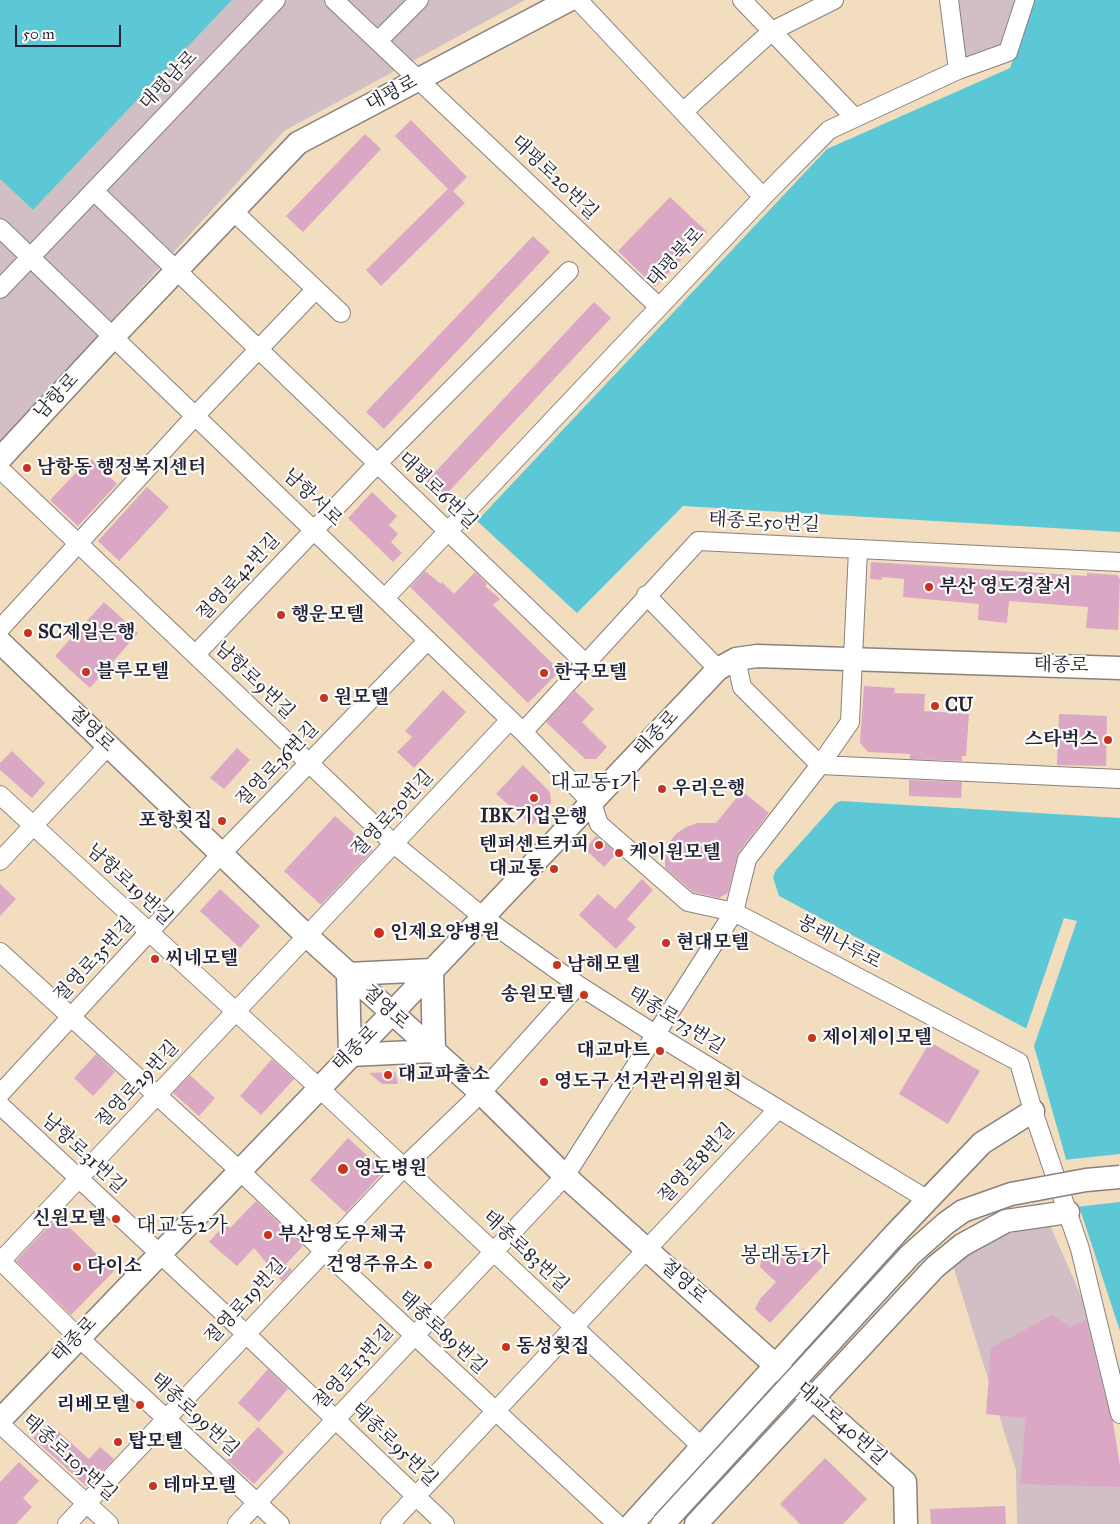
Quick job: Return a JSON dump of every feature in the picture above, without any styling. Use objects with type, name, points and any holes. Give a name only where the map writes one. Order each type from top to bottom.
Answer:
[{"type":"main road","name":"대평로","points":[[114,336],[298,143],[569,0]]},
{"type":"main road","name":"남항로","points":[[0,459],[114,336]]},
{"type":"main road","name":"절영로","points":[[0,642],[307,936],[391,1014],[481,1093],[565,1176],[776,1366]]},
{"type":"main road","name":"태종로","points":[[0,1420],[318,1087],[391,1014],[592,802],[727,664],[757,656],[1113,668]]},
{"type":"main road","points":[[432,970],[434,1051],[350,1055],[348,974],[432,970]]},
{"type":"main road","points":[[632,1524],[982,1143],[1033,1111]]},
{"type":"main road","points":[[662,1524],[910,1255],[946,1223],[964,1211],[1011,1194],[1086,1180],[1120,1177]]},
{"type":"main road","points":[[696,1524],[935,1266],[962,1245],[1006,1221],[1068,1212]]},
{"type":"main road","name":"대교로40번길","points":[[776,1366],[814,1398],[905,1482],[906,1524]]},
{"type":"street","name":"대평남로","points":[[0,289],[276,0]]},
{"type":"street","name":"대평로20번길","points":[[334,0],[660,307]]},
{"type":"street","points":[[378,41],[419,0]]},
{"type":"street","points":[[578,0],[763,197]]},
{"type":"street","points":[[742,0],[854,117]]},
{"type":"street","points":[[683,112],[772,31],[834,0]]},
{"type":"street","points":[[949,0],[958,70]]},
{"type":"street","name":"대평북로","points":[[385,598],[763,197],[829,130],[958,70],[1008,52],[1026,0]]},
{"type":"street","points":[[94,191],[177,270]]},
{"type":"street","points":[[234,211],[341,313]]},
{"type":"street","name":"남항서로","points":[[0,228],[385,598],[592,802]]},
{"type":"street","name":"대평로6번길","points":[[177,270],[585,663]]},
{"type":"street","name":"절영로42번길","points":[[195,655],[378,463],[569,271]]},
{"type":"street","points":[[0,629],[196,415],[315,290]]},
{"type":"street","name":"남항로9번길","points":[[0,469],[394,844],[483,917]]},
{"type":"street","name":"태종로50번길","points":[[523,732],[646,595],[698,541],[1120,562]]},
{"type":"street","points":[[734,912],[747,859],[820,765],[850,722],[858,550]]},
{"type":"street","points":[[646,595],[727,664],[742,687],[820,765],[1120,779]]},
{"type":"street","name":"절영로36번길","points":[[221,854],[428,640]]},
{"type":"street","name":"절영로30번길","points":[[307,936],[510,720]]},
{"type":"street","points":[[0,861],[108,746]]},
{"type":"street","name":"남항로19번길","points":[[0,795],[318,1087]]},
{"type":"street","name":"봉래나루로","points":[[592,802],[599,824],[688,902],[734,912],[1020,1062],[1033,1111],[1080,1249],[1120,1414]]},
{"type":"street","name":"절영로35번길","points":[[0,1094],[221,854]]},
{"type":"street","name":"절영로13번길","points":[[236,1524],[565,1176],[734,912]]},
{"type":"street","name":"태종로73번길","points":[[483,917],[578,985],[928,1200]]},
{"type":"street","name":"절영로29번길","points":[[0,1261],[307,936]]},
{"type":"street","name":"태종로89번길","points":[[0,952],[156,1096],[240,1170],[324,1251],[618,1524]]},
{"type":"street","name":"절영로19번길","points":[[67,1524],[403,1168],[481,1093],[578,985]]},
{"type":"street","name":"태종로83번길","points":[[318,1087],[702,1447]]},
{"type":"street","name":"남항로31번길","points":[[0,1106],[160,1254]]},
{"type":"street","name":"절영로8번길","points":[[390,1524],[573,1326],[778,1109]]},
{"type":"street","name":"태종로95번길","points":[[160,1254],[445,1524]]},
{"type":"street","name":"태종로99번길","points":[[0,1261],[78,1337],[280,1524]]},
{"type":"street","name":"태종로105번길","points":[[0,1424],[109,1524]]},
{"type":"shaded area","points":[[232,0],[525,0],[284,131],[0,443],[0,179],[33,210]]},
{"type":"shaded area","points":[[957,0],[1019,0],[1005,45],[964,62]]},
{"type":"shaded area","points":[[1049,1223],[1100,1339],[1120,1476],[1120,1524],[1017,1524],[1016,1470],[952,1262],[998,1237]]},
{"type":"water","points":[[0,0],[232,0],[33,210],[0,179]]},
{"type":"water","points":[[1034,0],[1120,0],[1120,532],[683,506],[577,613],[477,521],[827,149],[1010,68]]},
{"type":"water","points":[[841,801],[1120,818],[1120,1331],[1081,1212],[1034,1046],[1027,1029],[779,896],[776,892],[773,877],[776,870],[836,803]]},
{"type":"pier","points":[[773,877],[779,896],[1026,1029],[1064,918],[1077,921],[1034,1046],[1031,1044],[1025,1031],[777,898],[771,880]]},
{"type":"pier","points":[[1120,1154],[1120,1202],[1076,1207],[1063,1160]]},
{"type":"building","points":[[411,120],[467,177],[453,191],[465,203],[381,286],[366,270],[448,189],[395,136]]},
{"type":"building","points":[[365,134],[381,149],[303,232],[286,216]]},
{"type":"building","points":[[670,197],[707,232],[655,287],[618,251]]},
{"type":"building","points":[[533,236],[550,252],[384,429],[366,412]]},
{"type":"building","points":[[594,302],[611,318],[440,501],[423,485]]},
{"type":"building","points":[[90,458],[117,484],[78,526],[50,500]]},
{"type":"building","points":[[147,487],[169,507],[119,561],[98,541]]},
{"type":"building","points":[[372,492],[397,516],[389,525],[398,534],[391,542],[402,553],[393,562],[348,518]]},
{"type":"building","points":[[871,562],[1087,576],[1087,573],[1117,575],[1120,579],[1118,630],[1086,628],[1088,607],[1009,601],[1007,623],[978,620],[979,604],[903,597],[904,579],[882,577],[882,580],[870,579]]},
{"type":"building","points":[[425,571],[441,584],[442,582],[454,594],[475,572],[487,584],[485,586],[500,599],[493,605],[560,671],[528,703],[410,587]]},
{"type":"building","points":[[104,602],[138,633],[90,688],[55,656]]},
{"type":"building","points":[[864,686],[895,688],[894,693],[925,694],[924,711],[969,714],[966,756],[962,756],[962,761],[910,759],[910,754],[868,752],[860,743]]},
{"type":"building","points":[[443,690],[466,712],[414,768],[397,752],[412,737],[405,731]]},
{"type":"building","points":[[575,691],[594,709],[582,722],[607,747],[596,759],[585,759],[546,722]]},
{"type":"building","points":[[1059,714],[1107,716],[1106,766],[1057,765]]},
{"type":"building","points":[[237,748],[250,760],[224,789],[210,778]]},
{"type":"building","points":[[12,751],[45,783],[32,798],[0,770],[0,763]]},
{"type":"building","points":[[523,765],[550,792],[551,804],[532,825],[496,794]]},
{"type":"building","points":[[909,780],[962,782],[961,798],[909,796]]},
{"type":"building","points":[[742,791],[769,813],[738,853],[728,893],[719,898],[693,892],[665,868],[668,844],[676,834],[686,827],[698,823],[716,823]]},
{"type":"building","points":[[335,816],[373,850],[321,905],[284,871]]},
{"type":"building","points":[[596,836],[617,853],[604,867],[585,849]]},
{"type":"building","points":[[642,879],[653,890],[627,919],[636,927],[616,949],[579,915],[598,894],[615,909]]},
{"type":"building","points":[[0,884],[16,899],[0,916]]},
{"type":"building","points":[[220,889],[260,926],[240,948],[200,911]]},
{"type":"building","points":[[930,1042],[980,1071],[948,1124],[899,1094]]},
{"type":"building","points":[[96,1054],[115,1072],[93,1096],[74,1078]]},
{"type":"building","points":[[272,1059],[294,1079],[261,1115],[240,1096]]},
{"type":"building","points":[[395,1072],[398,1084],[382,1084],[369,1073]]},
{"type":"building","points":[[190,1075],[215,1098],[199,1116],[173,1093]]},
{"type":"building","points":[[348,1138],[384,1171],[346,1213],[310,1180]]},
{"type":"building","name":"부산영도우체국","points":[[256,1201],[303,1246],[286,1264],[292,1270],[282,1281],[254,1248],[237,1266],[209,1242],[225,1224],[230,1228]]},
{"type":"building","points":[[58,1216],[114,1271],[71,1315],[16,1261]]},
{"type":"building","points":[[771,1246],[789,1263],[803,1248],[823,1266],[770,1323],[755,1309],[760,1299],[776,1282],[760,1267],[762,1256]]},
{"type":"building","points":[[1052,1315],[1071,1327],[1086,1320],[1113,1422],[1120,1466],[1120,1487],[1020,1484],[1026,1418],[986,1414],[991,1348]]},
{"type":"building","points":[[268,1369],[288,1389],[259,1422],[238,1403]]},
{"type":"building","points":[[48,1422],[89,1459],[100,1447],[114,1459],[87,1487],[33,1438]]},
{"type":"building","points":[[258,1427],[284,1452],[254,1484],[227,1460]]},
{"type":"building","points":[[825,1458],[867,1499],[843,1524],[800,1524],[780,1504]]},
{"type":"building","points":[[19,1462],[39,1481],[23,1498],[32,1507],[16,1524],[0,1524],[0,1482]]},
{"type":"building","points":[[1005,1506],[1006,1524],[931,1524],[930,1509]]},
{"type":"place","name":"남항동 행정복지센터","points":[[27,468]]},
{"type":"place","name":"부산 영도경찰서","points":[[929,587]]},
{"type":"place","name":"행운모텔","points":[[281,615]]},
{"type":"place","name":"SC제일은행","points":[[28,633]]},
{"type":"place","name":"블루모텔","points":[[86,672]]},
{"type":"place","name":"한국모텔","points":[[544,673]]},
{"type":"place","name":"원모텔","points":[[324,698]]},
{"type":"place","name":"CU","points":[[935,706]]},
{"type":"place","name":"스타벅스","points":[[1108,740]]},
{"type":"place","name":"우리은행","points":[[662,789]]},
{"type":"place","name":"IBK기업은행","points":[[534,798]]},
{"type":"place","name":"포항횟집","points":[[222,821]]},
{"type":"place","name":"텐퍼센트커피","points":[[599,845]]},
{"type":"place","name":"케이원모텔","points":[[619,853]]},
{"type":"place","name":"대교통","points":[[554,869]]},
{"type":"place","name":"인제요양병원","points":[[379,933]]},
{"type":"place","name":"현대모텔","points":[[666,943]]},
{"type":"place","name":"씨네모텔","points":[[155,959]]},
{"type":"place","name":"남해모텔","points":[[557,965]]},
{"type":"place","name":"송원모텔","points":[[584,995]]},
{"type":"place","name":"제이제이모텔","points":[[812,1038]]},
{"type":"place","name":"대교마트","points":[[660,1051]]},
{"type":"place","name":"대교파출소","points":[[388,1075]]},
{"type":"place","name":"영도구 선거관리위원회","points":[[544,1082]]},
{"type":"place","name":"영도병원","points":[[343,1169]]},
{"type":"place","name":"신원모텔","points":[[116,1219]]},
{"type":"place","name":"부산영도우체국","points":[[268,1235]]},
{"type":"place","name":"건영주유소","points":[[428,1265]]},
{"type":"place","name":"다이소","points":[[77,1267]]},
{"type":"place","name":"동성횟집","points":[[506,1347]]},
{"type":"place","name":"리베모텔","points":[[140,1405]]},
{"type":"place","name":"탑모텔","points":[[118,1442]]},
{"type":"place","name":"테마모텔","points":[[153,1486]]},
{"type":"district","name":"대교동1가","points":[[595,784]]},
{"type":"district","name":"대교동2가","points":[[182,1227]]},
{"type":"district","name":"봉래동1가","points":[[785,1257]]}]
